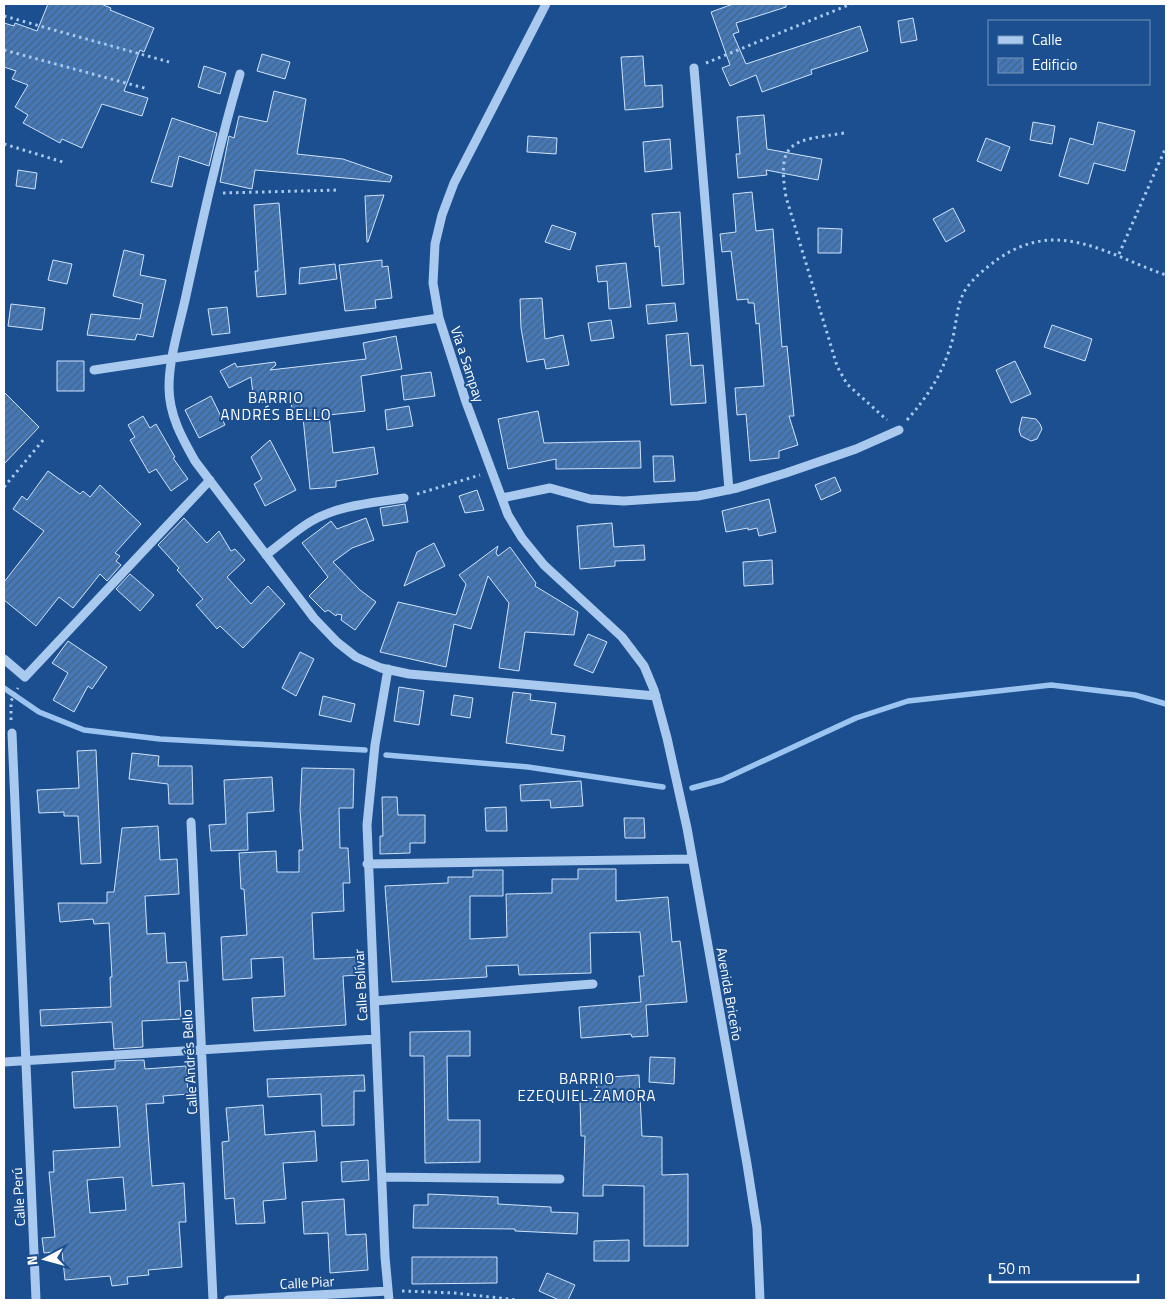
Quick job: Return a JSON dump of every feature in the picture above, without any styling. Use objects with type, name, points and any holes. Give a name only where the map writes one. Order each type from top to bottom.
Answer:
[{"type":"street","name":"Vía a Sampay","points":[[546,4],[454,183],[442,215],[435,244],[433,284],[439,318],[466,402],[508,515],[522,538],[544,565],[622,636],[644,666],[656,696]]},
{"type":"street","points":[[694,68],[729,490]]},
{"type":"street","points":[[240,74],[222,135],[173,358],[169,387],[174,417],[180,435],[195,461],[314,618],[337,642],[356,657],[388,669],[490,683],[656,696]]},
{"type":"street","points":[[94,370],[439,318]]},
{"type":"street","points":[[502,498],[550,488],[590,499],[624,501],[688,497],[729,490],[826,460],[899,430]]},
{"type":"street","points":[[4,659],[24,677],[210,480]]},
{"type":"street","points":[[266,555],[311,522],[325,515],[357,505],[404,498]]},
{"type":"street","name":"Calle Bolívar","points":[[388,669],[370,786],[367,864],[389,1295]]},
{"type":"street","name":"Avenida Briceño","points":[[656,696],[667,738],[692,860],[757,1228],[760,1300]]},
{"type":"street","name":"Calle Perú","points":[[12,733],[36,1300]]},
{"type":"street","name":"Calle Andrés Bello","points":[[191,822],[213,1300]]},
{"type":"street","points":[[367,864],[692,860]]},
{"type":"street","points":[[375,1001],[593,984]]},
{"type":"street","points":[[4,1062],[376,1038]]},
{"type":"street","points":[[382,1177],[560,1179]]},
{"type":"street","name":"Calle Piar","points":[[228,1300],[389,1295]]},
{"type":"path","points":[[694,68],[851,4]]},
{"type":"path","points":[[4,16],[169,62]]},
{"type":"path","points":[[4,50],[148,89]]},
{"type":"path","points":[[844,133],[802,140],[793,144],[782,164],[786,197],[837,366],[847,384],[899,430],[931,392],[951,346],[963,294],[991,264],[1012,250],[1044,240],[1068,240],[1096,246],[1119,254],[1166,275]]},
{"type":"path","points":[[4,144],[66,163]]},
{"type":"path","points":[[1119,254],[1166,147]]},
{"type":"path","points":[[209,193],[339,190]]},
{"type":"path","points":[[4,487],[44,439]]},
{"type":"path","points":[[404,498],[492,471]]},
{"type":"path","points":[[12,733],[11,701],[24,677]]},
{"type":"path","points":[[389,1295],[455,1293],[516,1300]]},
{"type":"building","points":[[48,4],[101,4],[111,8],[110,10],[154,28],[144,52],[140,50],[124,91],[148,98],[142,116],[102,104],[82,148],[62,139],[60,143],[23,123],[28,115],[15,107],[28,85],[12,79],[16,71],[4,67],[4,23],[14,26],[15,23],[37,31]]},
{"type":"building","points":[[733,4],[786,4],[786,7],[736,23],[739,32],[733,34],[746,64],[860,26],[868,51],[811,70],[812,74],[762,92],[756,75],[730,86],[722,68],[730,65],[711,12]]},
{"type":"building","points":[[913,18],[917,40],[901,43],[898,21]]},
{"type":"building","points":[[262,54],[290,62],[285,79],[257,71]]},
{"type":"building","points":[[643,56],[645,86],[662,85],[663,107],[625,110],[621,57]]},
{"type":"building","points":[[204,66],[226,73],[220,94],[198,87]]},
{"type":"building","points":[[274,91],[306,99],[297,154],[343,159],[392,176],[390,182],[255,170],[252,189],[220,182],[229,136],[234,138],[239,116],[267,122]]},
{"type":"building","points":[[764,115],[767,149],[822,159],[818,180],[766,170],[767,175],[738,178],[736,154],[740,154],[737,117]]},
{"type":"building","points":[[172,118],[217,133],[209,166],[179,156],[172,187],[151,182]]},
{"type":"building","points":[[1033,122],[1055,126],[1052,144],[1030,140]]},
{"type":"building","points":[[1098,122],[1135,131],[1125,171],[1094,163],[1088,184],[1059,176],[1070,138],[1093,145]]},
{"type":"building","points":[[528,136],[557,138],[556,154],[527,152]]},
{"type":"building","points":[[986,138],[1010,147],[1001,171],[977,161]]},
{"type":"building","points":[[670,139],[672,169],[645,172],[643,142]]},
{"type":"building","points":[[18,170],[37,173],[35,189],[16,186]]},
{"type":"building","points":[[752,192],[756,231],[773,229],[782,347],[787,346],[794,416],[789,416],[798,445],[779,451],[779,458],[750,461],[746,414],[737,415],[735,388],[764,386],[759,323],[756,324],[754,303],[748,303],[748,299],[737,300],[731,251],[722,252],[720,234],[736,232],[733,194]]},
{"type":"building","points":[[384,195],[368,242],[367,242],[365,196]]},
{"type":"building","points":[[279,203],[286,294],[257,297],[255,271],[258,271],[254,205]]},
{"type":"building","points":[[953,208],[965,231],[946,242],[933,219]]},
{"type":"building","points":[[680,212],[684,284],[662,286],[659,246],[655,247],[652,214]]},
{"type":"building","points":[[552,225],[576,233],[570,250],[545,242]]},
{"type":"building","points":[[818,228],[842,229],[841,253],[818,253]]},
{"type":"building","points":[[124,250],[144,255],[140,275],[166,280],[153,337],[137,334],[135,340],[87,335],[91,314],[140,319],[143,304],[113,296]]},
{"type":"building","points":[[53,260],[72,264],[67,284],[48,280]]},
{"type":"building","points":[[382,260],[382,267],[388,266],[392,298],[375,300],[376,308],[345,311],[339,265]]},
{"type":"building","points":[[626,263],[631,307],[609,309],[607,281],[598,282],[596,266]]},
{"type":"building","points":[[335,264],[337,279],[299,284],[300,268]]},
{"type":"building","points":[[542,298],[545,339],[563,335],[569,365],[546,369],[544,359],[527,362],[521,328],[520,299]]},
{"type":"building","points":[[675,303],[677,321],[648,324],[646,305]]},
{"type":"building","points":[[11,304],[45,308],[42,330],[8,326]]},
{"type":"building","points":[[227,307],[230,333],[212,335],[208,309]]},
{"type":"building","points":[[611,320],[614,338],[591,341],[588,323]]},
{"type":"building","points":[[1052,325],[1092,339],[1085,361],[1044,347]]},
{"type":"building","points":[[688,333],[691,366],[703,365],[706,403],[671,405],[666,335]]},
{"type":"building","points":[[396,336],[402,369],[361,376],[365,411],[329,415],[333,453],[374,447],[378,474],[336,481],[336,487],[310,489],[303,417],[293,418],[291,400],[254,403],[251,377],[229,388],[220,371],[235,363],[237,367],[275,362],[276,365],[270,370],[366,359],[363,343]]},
{"type":"building","points":[[57,361],[84,361],[84,391],[57,391]]},
{"type":"building","points":[[1015,361],[1031,394],[1011,403],[996,370]]},
{"type":"building","points":[[431,372],[435,396],[404,400],[401,376]]},
{"type":"building","points":[[4,392],[39,427],[4,464]]},
{"type":"building","points":[[211,396],[225,425],[199,438],[185,410]]},
{"type":"building","points":[[409,406],[413,426],[387,430],[385,410]]},
{"type":"building","points":[[538,411],[544,443],[640,441],[641,468],[556,469],[556,459],[508,469],[498,419]]},
{"type":"building","points":[[143,416],[150,428],[156,424],[175,457],[173,458],[188,479],[171,491],[156,469],[149,473],[130,440],[135,437],[128,425]]},
{"type":"building","points":[[1022,417],[1036,419],[1040,424],[1042,429],[1037,439],[1031,441],[1021,436],[1019,430]]},
{"type":"building","points":[[270,440],[296,490],[265,506],[254,484],[262,479],[251,457]]},
{"type":"building","points":[[653,456],[673,456],[675,481],[654,482]]},
{"type":"building","points":[[48,471],[80,494],[83,491],[90,497],[100,485],[141,524],[115,553],[120,556],[116,561],[121,565],[107,581],[100,574],[73,608],[59,597],[36,626],[4,600],[4,582],[44,531],[13,509],[22,496],[27,500]]},
{"type":"building","points":[[835,477],[841,491],[821,500],[815,485]]},
{"type":"building","points":[[477,490],[484,510],[465,513],[459,496]]},
{"type":"building","points":[[769,499],[776,532],[759,536],[757,528],[748,530],[748,528],[726,532],[722,511]]},
{"type":"building","points":[[405,504],[408,522],[383,526],[380,508]]},
{"type":"building","points":[[184,518],[207,543],[219,531],[231,551],[235,549],[245,560],[227,577],[251,604],[268,586],[285,604],[243,648],[220,626],[217,629],[196,605],[203,599],[158,545]]},
{"type":"building","points":[[366,518],[374,540],[352,548],[333,562],[360,590],[376,602],[355,630],[341,620],[342,615],[337,614],[336,616],[328,610],[325,612],[309,596],[328,577],[302,543],[331,521],[337,529]]},
{"type":"building","points":[[612,523],[614,547],[644,545],[645,560],[615,561],[615,566],[580,569],[577,526]]},
{"type":"building","points":[[434,543],[445,566],[404,586],[417,552]]},
{"type":"building","points":[[498,546],[496,553],[498,556],[510,547],[536,583],[535,586],[578,612],[574,635],[525,632],[519,671],[499,668],[509,603],[488,576],[471,629],[454,624],[446,667],[380,652],[398,602],[456,615],[466,584],[459,575]]},
{"type":"building","points":[[772,560],[773,584],[744,586],[743,562]]},
{"type":"building","points":[[130,574],[154,595],[140,611],[116,589]]},
{"type":"building","points":[[588,634],[607,642],[593,673],[574,665]]},
{"type":"building","points":[[68,641],[107,667],[92,689],[88,686],[74,712],[53,700],[68,673],[52,663]]},
{"type":"building","points":[[300,652],[314,659],[296,696],[282,688]]},
{"type":"building","points":[[399,687],[424,691],[419,725],[394,721]]},
{"type":"building","points":[[513,692],[531,694],[530,700],[556,703],[551,734],[565,736],[563,751],[506,743]]},
{"type":"building","points":[[454,695],[473,698],[470,718],[451,715]]},
{"type":"building","points":[[323,696],[355,704],[351,722],[319,715]]},
{"type":"building","points":[[96,750],[101,863],[81,864],[78,816],[64,816],[64,812],[39,813],[37,790],[79,788],[77,751]]},
{"type":"building","points":[[132,753],[159,756],[158,766],[192,766],[193,804],[169,804],[168,784],[129,779]]},
{"type":"building","points":[[302,768],[354,769],[353,808],[339,808],[340,848],[348,848],[350,883],[343,883],[344,911],[312,913],[314,959],[358,957],[359,975],[343,976],[346,1025],[254,1031],[252,998],[285,996],[283,957],[251,959],[252,978],[223,980],[221,937],[247,935],[244,889],[241,889],[239,853],[276,851],[277,872],[299,872],[299,850],[303,850],[300,810]]},
{"type":"building","points":[[272,777],[274,811],[247,813],[248,850],[211,851],[209,825],[226,824],[224,780]]},
{"type":"building","points":[[581,781],[583,806],[551,808],[550,800],[521,801],[520,785]]},
{"type":"building","points":[[382,797],[397,797],[398,815],[425,815],[425,843],[410,843],[410,853],[380,854],[380,836],[383,836]]},
{"type":"building","points":[[506,807],[507,831],[486,831],[485,808]]},
{"type":"building","points":[[624,818],[644,818],[645,838],[625,838]]},
{"type":"building","points":[[158,826],[160,860],[177,859],[179,894],[145,896],[147,934],[165,933],[167,963],[186,962],[188,981],[179,981],[181,1019],[142,1021],[143,1047],[114,1049],[112,1022],[41,1026],[40,1010],[111,1007],[110,977],[112,977],[109,923],[94,924],[93,919],[60,922],[58,903],[107,903],[107,892],[114,892],[122,828]]},
{"type":"building","points":[[578,869],[616,869],[616,901],[668,897],[672,942],[680,941],[687,1002],[646,1005],[648,1036],[632,1037],[631,1034],[581,1038],[579,1007],[641,1002],[639,976],[644,976],[640,932],[590,933],[591,973],[519,975],[518,965],[486,966],[487,977],[392,982],[385,886],[448,883],[448,877],[473,877],[473,870],[503,870],[503,896],[470,896],[470,939],[507,937],[506,894],[552,893],[552,879],[578,879]]},
{"type":"building","points":[[470,1031],[470,1056],[447,1056],[448,1120],[480,1120],[480,1162],[425,1163],[424,1056],[410,1056],[410,1032]]},
{"type":"building","points":[[650,1057],[675,1058],[674,1084],[649,1082]]},
{"type":"building","points":[[144,1060],[145,1069],[186,1066],[188,1094],[163,1096],[164,1103],[146,1104],[152,1186],[184,1183],[186,1222],[179,1222],[182,1267],[148,1270],[149,1275],[127,1277],[128,1284],[112,1286],[110,1276],[65,1280],[62,1251],[44,1253],[42,1238],[55,1237],[49,1172],[54,1172],[53,1151],[120,1147],[117,1106],[74,1108],[72,1072],[115,1069],[115,1061]],"holes":[[[123,1177],[126,1210],[90,1213],[87,1180]]]},
{"type":"building","points":[[364,1075],[365,1091],[354,1091],[354,1125],[322,1126],[321,1094],[268,1097],[267,1079]]},
{"type":"building","points":[[639,1075],[642,1136],[662,1137],[662,1175],[688,1174],[688,1246],[644,1246],[644,1186],[603,1185],[603,1196],[583,1196],[585,1136],[581,1136],[580,1099],[597,1098],[596,1078]]},
{"type":"building","points":[[263,1105],[265,1135],[315,1131],[317,1161],[283,1163],[286,1199],[263,1201],[265,1223],[236,1224],[234,1198],[225,1199],[222,1142],[229,1141],[226,1108]]},
{"type":"building","points":[[368,1160],[369,1180],[342,1182],[341,1162]]},
{"type":"building","points":[[428,1194],[498,1197],[498,1204],[551,1207],[551,1212],[578,1213],[577,1234],[515,1231],[515,1229],[413,1228],[414,1205],[428,1205]]},
{"type":"building","points":[[344,1199],[346,1235],[366,1234],[368,1270],[330,1273],[328,1233],[304,1234],[302,1202]]},
{"type":"building","points":[[629,1240],[629,1261],[594,1261],[594,1241]]},
{"type":"building","points":[[412,1257],[497,1257],[497,1283],[412,1284]]},
{"type":"building","points":[[547,1273],[575,1285],[568,1300],[559,1300],[539,1291]]},
{"type":"waterway","points":[[692,788],[722,780],[856,718],[908,701],[1051,685],[1135,695],[1166,704]]},
{"type":"waterway","points":[[4,688],[39,712],[84,730],[160,739],[365,750]]},
{"type":"waterway","points":[[386,755],[528,767],[663,787]]},
{"type":"district","name":"BARRIO ANDRÉS BELLO","points":[[276,406]]},
{"type":"district","name":"BARRIO EZEQUIEL ZAMORA","points":[[587,1086]]}]
